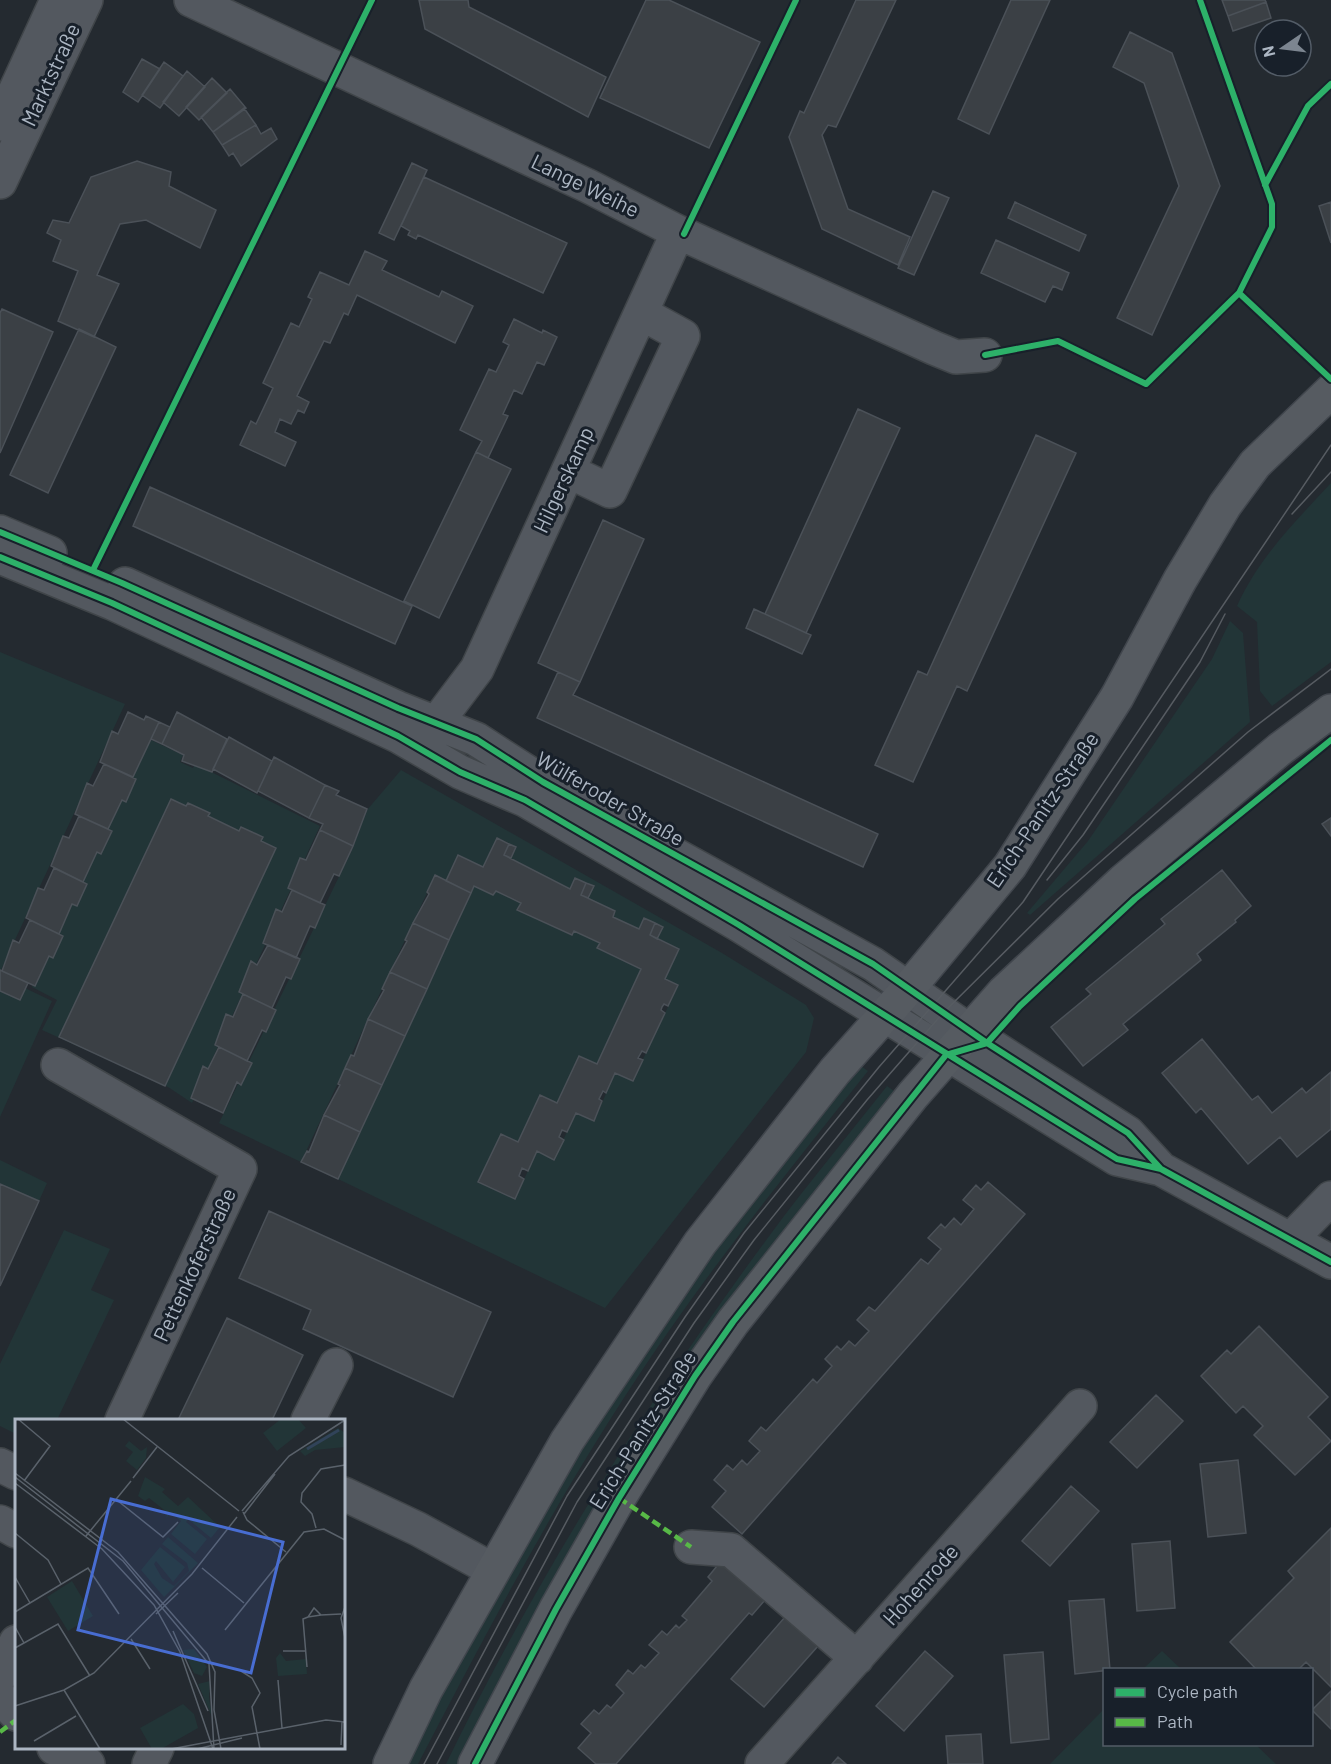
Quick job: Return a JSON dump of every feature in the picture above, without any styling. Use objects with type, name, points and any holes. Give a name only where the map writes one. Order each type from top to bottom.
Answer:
[{"type":"main road","name":"Erich-Panitz-Straße","points":[[390,1764],[426,1689],[567,1441],[700,1243],[835,1071],[908,989],[1010,866],[1117,697],[1180,580],[1225,506],[1256,464],[1331,391]]},
{"type":"main road","name":"Erich-Panitz-Straße","points":[[475,1764],[567,1589],[619,1498],[695,1376],[746,1305],[946,1056],[1004,992],[1123,881],[1262,764],[1331,711]]},
{"type":"street","name":"Marktstraße","points":[[0,124],[57,0]]},
{"type":"street","name":"Marktstraße","points":[[0,182],[86,0]]},
{"type":"street","name":"Lange Weihe","points":[[191,0],[588,186],[678,232],[956,357],[985,354]]},
{"type":"street","name":"Hilgerskamp","points":[[437,722],[477,669],[678,232]]},
{"type":"street","points":[[568,471],[610,491],[683,336],[641,313]]},
{"type":"street","name":"Wülferoder Straße","points":[[0,532],[122,583],[398,708],[476,739],[543,782],[873,964],[969,1031],[1128,1133],[1161,1169]]},
{"type":"street","name":"Wülferoder Straße","points":[[0,557],[144,618],[398,736],[460,772],[525,800],[740,925],[885,1015],[946,1056],[1117,1159],[1161,1169],[1331,1262]]},
{"type":"street","name":"Pettenkoferstraße","points":[[57,1065],[240,1168],[122,1419]]},
{"type":"street","points":[[1291,1239],[1331,1198]]},
{"type":"street","points":[[309,1419],[336,1365]]},
{"type":"street","name":"Hohenrode","points":[[762,1764],[1080,1406]]},
{"type":"street","points":[[0,1465],[15,1472]]},
{"type":"street","points":[[345,1494],[418,1529],[493,1570]]},
{"type":"street","points":[[0,1522],[15,1530]]},
{"type":"street","points":[[691,1547],[730,1550],[856,1658]]},
{"type":"street","points":[[0,1676],[15,1644]]},
{"type":"street","points":[[0,1697],[15,1713]]},
{"type":"street","points":[[56,1749],[87,1764]]},
{"type":"street","points":[[149,1764],[156,1749]]},
{"type":"shaded area","points":[[1331,483],[1331,662],[1272,706],[1260,691],[1257,622],[1237,606],[1267,556]]},
{"type":"shaded area","points":[[1230,621],[1243,633],[1250,722],[1030,915],[1027,913],[1088,841],[1212,659]]},
{"type":"shaded area","points":[[0,652],[125,704],[0,972]]},
{"type":"shaded area","points":[[149,739],[183,755],[180,762],[193,768],[195,764],[320,826],[192,1103],[168,1087],[42,1030],[57,1000],[32,987]]},
{"type":"shaded area","points":[[401,770],[722,953],[806,1005],[814,1018],[806,1052],[605,1308],[338,1179],[474,886],[493,895],[496,891],[521,903],[518,910],[571,935],[574,931],[600,943],[598,949],[641,969],[597,1064],[579,1056],[557,1103],[540,1095],[518,1142],[501,1134],[478,1182],[515,1199],[537,1151],[554,1159],[576,1113],[594,1121],[615,1073],[633,1080],[678,986],[665,979],[679,949],[650,935],[644,918],[639,929],[613,917],[615,911],[581,895],[586,883],[575,878],[570,889],[504,855],[509,843],[497,838],[483,867],[458,856],[446,880],[435,876],[301,1162],[219,1123],[352,850],[367,810]]},
{"type":"shaded area","points":[[0,976],[52,1001],[0,1117]]},
{"type":"shaded area","points":[[858,1064],[868,1071],[729,1248],[676,1320],[619,1406],[528,1557],[418,1764],[403,1764],[508,1560],[698,1267]]},
{"type":"shaded area","points":[[887,1086],[894,1091],[747,1277],[460,1764],[446,1764],[517,1627],[555,1560],[636,1429],[722,1301],[767,1239]]},
{"type":"shaded area","points":[[0,1160],[47,1183],[39,1201],[0,1184]]},
{"type":"shaded area","points":[[64,1230],[110,1249],[91,1290],[114,1300],[57,1419],[15,1419],[15,1434],[0,1426],[0,1364]]},
{"type":"shaded area","points":[[1162,1651],[1180,1668],[1144,1668]]},
{"type":"shaded area","points":[[1103,1710],[1103,1746],[1257,1746],[1276,1764],[1050,1764]]},
{"type":"building","points":[[419,0],[468,0],[469,7],[606,77],[588,117],[425,29]]},
{"type":"building","points":[[646,0],[669,0],[760,42],[709,148],[600,98]]},
{"type":"building","points":[[856,0],[896,0],[836,127],[828,125],[822,135],[848,209],[910,237],[898,265],[822,229],[789,137],[800,111],[804,113]]},
{"type":"building","points":[[1011,0],[1050,0],[989,134],[958,119]]},
{"type":"building","points":[[1222,0],[1265,0],[1266,2],[1228,16]]},
{"type":"building","points":[[1266,2],[1271,18],[1253,18],[1253,24],[1233,31],[1228,16]]},
{"type":"building","points":[[1130,32],[1172,53],[1220,186],[1152,335],[1117,318],[1179,186],[1144,83],[1113,67]]},
{"type":"building","points":[[142,59],[160,69],[138,102],[123,92]]},
{"type":"building","points":[[164,62],[183,76],[160,108],[142,95]]},
{"type":"building","points":[[187,71],[205,87],[179,116],[163,102]]},
{"type":"building","points":[[212,78],[227,93],[199,120],[186,107]]},
{"type":"building","points":[[230,89],[246,108],[213,132],[201,117]]},
{"type":"building","points":[[244,108],[256,125],[222,145],[213,132]]},
{"type":"building","points":[[256,125],[261,134],[271,128],[277,139],[241,166],[233,153],[229,156],[222,145]]},
{"type":"building","points":[[137,161],[171,172],[169,186],[216,210],[200,248],[146,220],[120,224],[97,275],[119,284],[94,337],[58,321],[78,271],[53,261],[61,240],[47,233],[53,220],[69,223],[91,177]]},
{"type":"building","points":[[412,163],[427,170],[394,240],[379,233]]},
{"type":"building","points":[[424,177],[567,243],[543,293],[418,235],[416,239],[408,235],[410,231],[401,226]]},
{"type":"building","points":[[933,191],[949,198],[914,275],[898,268]]},
{"type":"building","points":[[1015,202],[1086,235],[1079,251],[1008,218]]},
{"type":"building","points":[[1331,202],[1331,243],[1319,206]]},
{"type":"building","points":[[996,240],[1069,273],[1062,290],[1053,286],[1045,302],[981,273]]},
{"type":"building","points":[[365,251],[387,261],[382,270],[439,297],[442,291],[473,306],[455,343],[357,295],[348,315],[344,313],[330,343],[324,341],[297,396],[309,402],[304,413],[298,410],[291,424],[280,419],[275,432],[296,442],[285,466],[240,445],[251,421],[256,424],[273,388],[263,383],[291,323],[299,327],[312,299],[308,297],[320,272],[349,285]]},
{"type":"building","points":[[2,309],[53,332],[0,453],[0,313]]},
{"type":"building","points":[[514,319],[542,333],[543,330],[557,337],[544,365],[537,362],[522,394],[514,390],[503,414],[508,416],[488,458],[476,452],[482,441],[460,430],[489,369],[496,372],[509,345],[503,342]]},
{"type":"building","points":[[79,329],[116,347],[48,493],[10,475]]},
{"type":"building","points":[[858,409],[900,428],[806,633],[765,614]]},
{"type":"building","points":[[1036,435],[1076,453],[967,691],[957,686],[913,782],[875,765],[918,671],[927,675]]},
{"type":"building","points":[[476,452],[511,469],[439,618],[404,601]]},
{"type":"building","points":[[150,487],[412,606],[395,644],[133,526]]},
{"type":"building","points":[[603,520],[644,539],[580,682],[538,663]]},
{"type":"building","points":[[754,609],[811,635],[802,654],[746,628]]},
{"type":"building","points":[[558,672],[580,682],[573,695],[878,834],[863,867],[537,718]]},
{"type":"building","points":[[128,712],[144,720],[146,716],[159,722],[133,777],[100,762],[112,731],[118,734]]},
{"type":"building","points":[[177,712],[227,739],[212,772],[182,761],[184,755],[162,744]]},
{"type":"building","points":[[159,722],[170,727],[162,744],[151,739]]},
{"type":"building","points":[[229,737],[272,761],[257,793],[213,769]]},
{"type":"building","points":[[274,757],[325,785],[309,818],[258,791]]},
{"type":"building","points":[[104,764],[136,779],[126,802],[122,800],[108,829],[75,814],[87,783],[93,786]]},
{"type":"building","points":[[325,785],[339,791],[336,795],[367,809],[353,846],[320,830],[323,824],[309,818]]},
{"type":"building","points":[[171,799],[186,806],[188,803],[210,813],[208,816],[239,831],[241,827],[263,837],[261,841],[276,848],[165,1086],[59,1037]]},
{"type":"building","points":[[79,816],[112,831],[101,854],[97,852],[83,882],[51,866],[63,836],[69,838]]},
{"type":"building","points":[[1331,818],[1331,836],[1322,824]]},
{"type":"building","points":[[320,830],[353,846],[339,876],[334,874],[320,903],[288,888],[300,858],[306,860]]},
{"type":"building","points":[[497,838],[509,844],[504,855],[570,889],[575,878],[586,883],[581,895],[615,911],[613,917],[639,929],[644,918],[655,923],[650,935],[679,949],[665,979],[678,985],[668,1006],[664,1004],[662,1007],[661,1010],[665,1013],[646,1053],[642,1051],[638,1058],[643,1060],[633,1081],[615,1073],[606,1093],[603,1091],[599,1099],[602,1101],[594,1121],[576,1113],[567,1132],[562,1130],[559,1137],[564,1140],[554,1160],[537,1151],[528,1171],[522,1168],[519,1176],[524,1179],[515,1199],[478,1182],[501,1134],[518,1142],[540,1095],[557,1103],[579,1056],[597,1064],[641,969],[597,948],[600,943],[574,931],[572,935],[517,910],[521,903],[496,891],[493,895],[474,886],[471,893],[446,881],[458,855],[483,867]]},
{"type":"building","points":[[509,844],[516,847],[511,858],[504,855]]},
{"type":"building","points":[[54,868],[87,884],[77,906],[72,904],[59,934],[26,918],[38,888],[44,890]]},
{"type":"building","points":[[1222,870],[1251,906],[1235,920],[1236,922],[1197,954],[1201,960],[1123,1024],[1128,1030],[1083,1066],[1051,1027],[1091,994],[1086,989],[1165,924],[1161,919]]},
{"type":"building","points":[[435,875],[471,893],[449,940],[413,923],[429,894],[427,892]]},
{"type":"building","points":[[586,883],[594,886],[588,898],[581,895]]},
{"type":"building","points":[[292,890],[325,905],[315,928],[310,926],[296,958],[263,943],[276,909],[282,912]]},
{"type":"building","points":[[30,920],[63,936],[53,958],[49,956],[35,986],[2,971],[13,940],[19,943]]},
{"type":"building","points":[[413,923],[449,940],[427,989],[390,972],[407,941],[405,940]]},
{"type":"building","points":[[655,923],[663,927],[657,939],[650,935]]},
{"type":"building","points":[[268,945],[300,959],[291,979],[286,977],[272,1008],[239,992],[251,961],[257,965]]},
{"type":"building","points":[[0,970],[28,983],[20,1000],[0,991]]},
{"type":"building","points":[[390,972],[427,989],[405,1036],[368,1019],[384,990],[382,989]]},
{"type":"building","points":[[243,994],[276,1010],[266,1032],[262,1030],[247,1061],[215,1045],[226,1014],[233,1017]]},
{"type":"building","points":[[368,1019],[405,1036],[382,1085],[345,1068],[351,1055],[354,1056]]},
{"type":"building","points":[[1202,1039],[1252,1100],[1258,1096],[1272,1113],[1302,1088],[1306,1093],[1331,1072],[1331,1129],[1297,1157],[1280,1137],[1248,1164],[1201,1108],[1196,1113],[1162,1073]]},
{"type":"building","points":[[219,1047],[252,1063],[241,1085],[237,1082],[223,1113],[191,1098],[203,1066],[208,1069]]},
{"type":"building","points":[[345,1068],[382,1085],[360,1132],[324,1115],[340,1085],[338,1084]]},
{"type":"building","points":[[324,1115],[360,1132],[338,1179],[301,1162],[307,1151],[309,1152]]},
{"type":"building","points":[[988,1182],[1025,1214],[742,1534],[712,1507],[726,1491],[714,1480],[727,1465],[733,1470],[742,1460],[747,1465],[760,1451],[749,1441],[761,1427],[766,1431],[813,1379],[817,1383],[832,1366],[825,1359],[837,1346],[841,1350],[849,1341],[855,1346],[869,1331],[857,1320],[869,1307],[875,1311],[921,1259],[928,1264],[941,1249],[928,1238],[941,1224],[945,1228],[954,1218],[961,1225],[974,1209],[963,1200],[976,1185],[981,1190]]},
{"type":"building","points":[[0,1184],[39,1201],[0,1286]]},
{"type":"building","points":[[269,1211],[491,1312],[453,1397],[303,1329],[311,1310],[239,1278]]},
{"type":"building","points":[[227,1318],[303,1355],[272,1419],[178,1419]]},
{"type":"building","points":[[1259,1326],[1328,1397],[1308,1417],[1331,1441],[1295,1475],[1254,1435],[1263,1426],[1243,1406],[1236,1413],[1201,1376],[1227,1350],[1231,1354]]},
{"type":"building","points":[[1156,1395],[1183,1421],[1137,1468],[1110,1442]]},
{"type":"building","points":[[1238,1460],[1246,1533],[1208,1537],[1200,1464]]},
{"type":"building","points":[[1071,1486],[1099,1511],[1050,1566],[1022,1541]]},
{"type":"building","points":[[1331,1528],[1331,1687],[1306,1662],[1300,1668],[1255,1668],[1230,1642],[1294,1578],[1288,1571]]},
{"type":"building","points":[[1170,1541],[1175,1608],[1137,1611],[1132,1544]]},
{"type":"building","points":[[721,1561],[765,1600],[752,1615],[749,1613],[616,1764],[596,1764],[578,1748],[591,1733],[581,1724],[594,1710],[599,1714],[607,1705],[611,1708],[624,1693],[616,1685],[628,1670],[633,1674],[641,1665],[645,1668],[659,1653],[649,1645],[662,1631],[667,1635],[676,1625],[679,1628],[687,1620],[682,1616],[712,1581],[708,1577]]},
{"type":"building","points":[[1104,1599],[1110,1668],[1075,1674],[1069,1601]]},
{"type":"building","points":[[785,1617],[818,1646],[764,1707],[731,1679]]},
{"type":"building","points":[[925,1651],[953,1676],[904,1731],[876,1706]]},
{"type":"building","points":[[1043,1652],[1049,1739],[1011,1743],[1004,1655]]},
{"type":"building","points":[[1331,1691],[1331,1729],[1313,1711]]},
{"type":"building","points":[[981,1734],[983,1764],[948,1764],[946,1736]]},
{"type":"building","points":[[838,1757],[846,1764],[832,1764]]},
{"type":"tram line","points":[[424,1764],[567,1496],[685,1317],[744,1233],[879,1067],[1023,902],[1331,445]]},
{"type":"tram line","points":[[1292,514],[1331,472]]},
{"type":"tram line","points":[[1047,880],[1083,835],[1200,662],[1225,614]]},
{"type":"tram line","points":[[437,1764],[577,1502],[694,1323],[754,1240],[867,1100],[943,1013],[1058,899],[1248,732],[1331,669]]},
{"type":"marked path","points":[[619,1498],[691,1547]]},
{"type":"marked path","points":[[0,1732],[15,1721]]},
{"type":"cycle path","points":[[93,570],[372,0]]},
{"type":"cycle path","points":[[684,234],[796,0]]},
{"type":"cycle path","points":[[985,355],[1058,341],[1146,384],[1239,293],[1272,227],[1272,204],[1200,0]]},
{"type":"cycle path","points":[[1265,185],[1308,106],[1331,84]]},
{"type":"cycle path","points":[[1239,293],[1331,379]]},
{"type":"cycle path","points":[[0,532],[122,583],[398,708],[476,739],[543,782],[873,964],[987,1043],[1128,1133],[1161,1169]]},
{"type":"cycle path","points":[[0,557],[112,603],[398,736],[460,772],[525,800],[739,925],[1117,1159],[1161,1169],[1331,1262]]},
{"type":"cycle path","points":[[946,1055],[987,1043],[1020,1006],[1135,899],[1331,740]]},
{"type":"cycle path","points":[[475,1764],[556,1609],[619,1498],[695,1376],[733,1322],[946,1055]]}]
